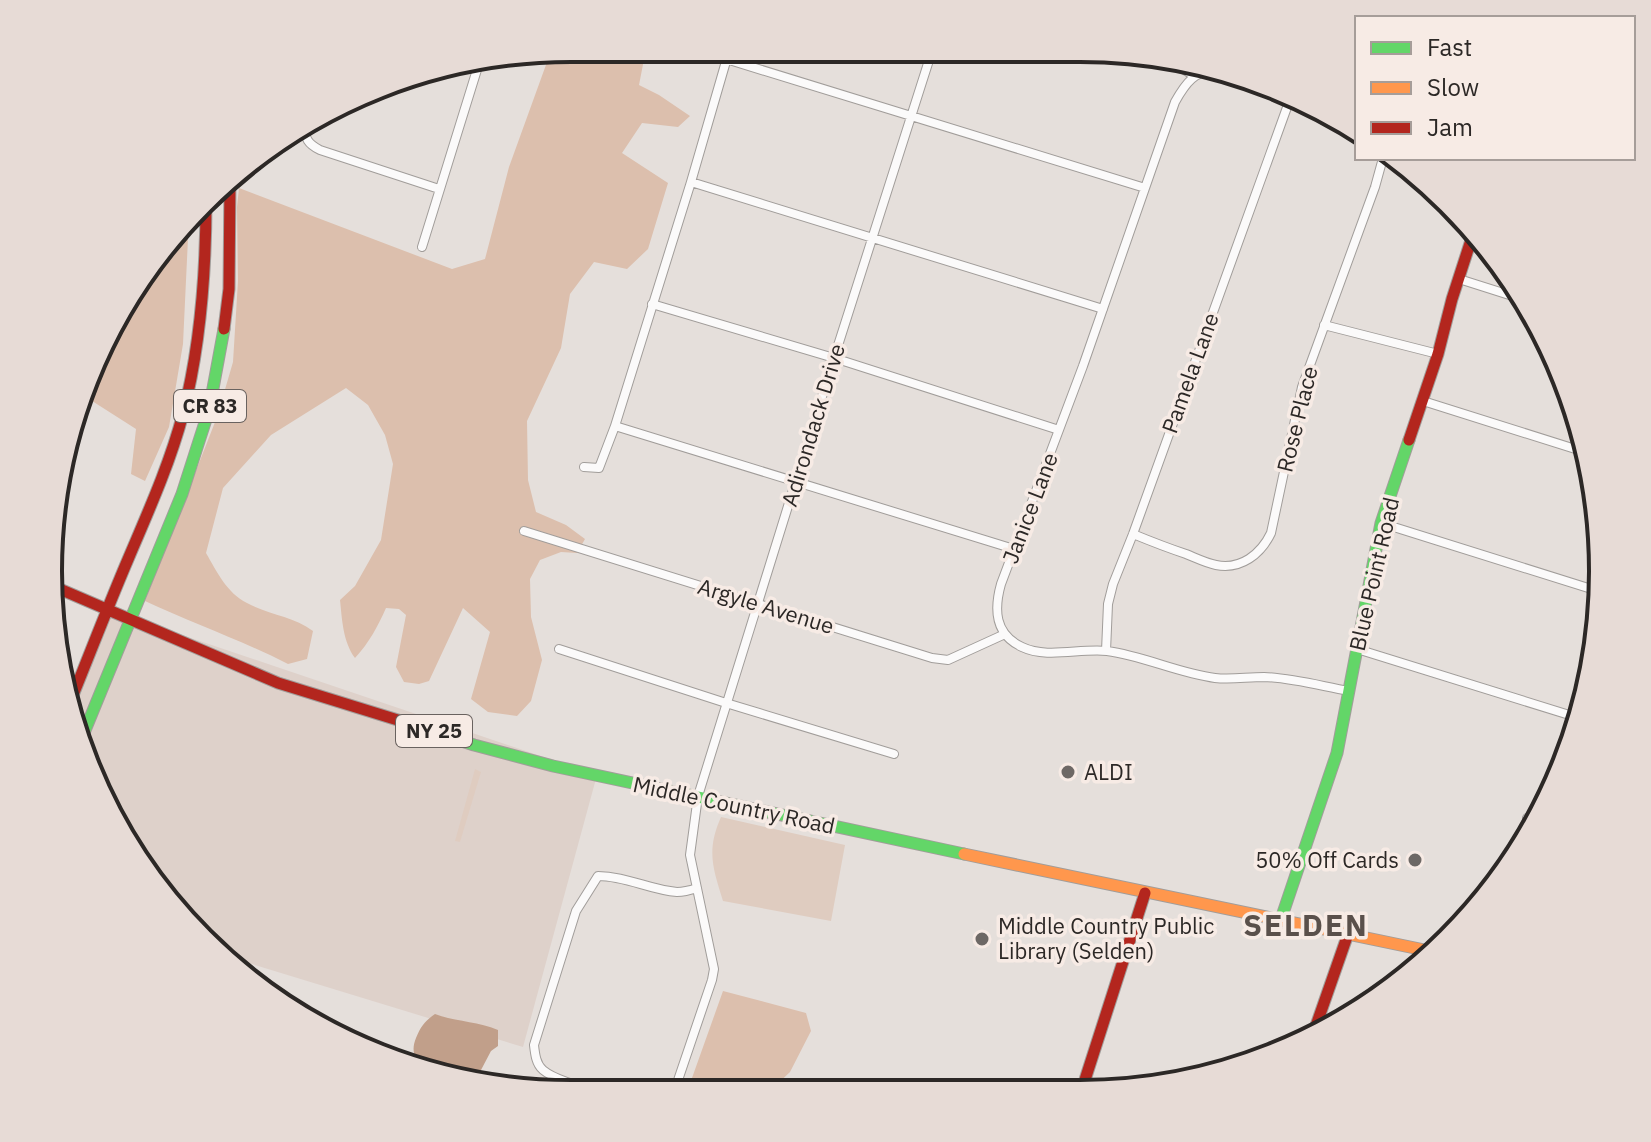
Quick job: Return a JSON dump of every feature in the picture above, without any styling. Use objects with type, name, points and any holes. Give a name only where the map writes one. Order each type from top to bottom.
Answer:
[{"type":"main road","name":"CR 83","points":[[86,727],[186,484],[209,410],[223,341],[229,289],[230,193]]},
{"type":"main road","name":"CR 83","points":[[76,688],[161,481],[183,413],[203,299],[206,216]]},
{"type":"main road","name":"Blue Point Road","points":[[1281,919],[1337,753],[1381,523],[1438,354],[1470,244]]},
{"type":"main road","name":"Middle Country Road","points":[[63,590],[278,683],[474,745],[553,766],[1421,949]]},
{"type":"main road","points":[[1085,1080],[1145,893]]},
{"type":"main road","points":[[1318,1021],[1348,934]]},
{"type":"street","points":[[584,467],[599,468],[615,426],[726,62]]},
{"type":"street","points":[[749,62],[1145,188]]},
{"type":"street","name":"Adirondack Drive","points":[[678,1080],[714,969],[690,855],[698,796],[928,62]]},
{"type":"street","points":[[422,247],[476,71]]},
{"type":"street","name":"Janice Lane","points":[[1005,634],[998,619],[996,601],[1175,102],[1194,76]]},
{"type":"street","name":"Pamela Lane","points":[[1106,651],[1108,604],[1113,584],[1287,106]]},
{"type":"street","points":[[305,137],[307,142],[320,150],[439,189]]},
{"type":"street","name":"Rose Place","points":[[1133,534],[1217,566],[1236,565],[1259,552],[1271,533],[1302,387],[1382,161]]},
{"type":"street","points":[[691,182],[1103,309]]},
{"type":"street","points":[[1459,279],[1507,294]]},
{"type":"street","points":[[652,304],[1059,430]]},
{"type":"street","points":[[1324,325],[1438,354]]},
{"type":"street","points":[[1423,401],[1574,449]]},
{"type":"street","points":[[615,426],[1014,549]]},
{"type":"street","points":[[1381,523],[1588,588]]},
{"type":"street","name":"Argyle Avenue","points":[[524,531],[932,658],[948,660],[1005,634]]},
{"type":"street","points":[[1005,634],[1021,646],[1038,651],[1106,651],[1213,678],[1288,679],[1349,691]]},
{"type":"street","points":[[559,649],[894,754]]},
{"type":"street","points":[[1357,649],[1568,715]]},
{"type":"street","points":[[561,1080],[542,1069],[535,1057],[534,1045],[576,911],[598,876],[614,876],[679,892],[697,888]]},
{"type":"shaded area","points":[[643,62],[639,85],[690,116],[678,127],[642,123],[622,153],[668,183],[648,249],[627,269],[594,262],[570,294],[561,348],[527,421],[528,480],[536,512],[566,525],[585,539],[577,553],[561,552],[540,560],[530,579],[531,617],[542,660],[531,701],[517,716],[488,712],[471,699],[490,632],[463,608],[429,681],[419,684],[404,682],[396,667],[406,615],[399,609],[386,608],[365,646],[355,658],[351,652],[340,600],[355,586],[381,540],[393,464],[385,435],[368,405],[346,388],[271,435],[223,488],[206,553],[223,581],[240,599],[313,631],[307,659],[288,664],[145,601],[217,417],[233,362],[239,188],[452,269],[485,259],[509,167],[547,63]]},
{"type":"shaded area","points":[[188,235],[183,344],[169,427],[145,481],[131,474],[136,429],[91,401],[130,316]]},
{"type":"shaded area","points":[[108,610],[597,775],[523,1047],[245,962],[188,907],[130,826],[101,766],[76,688]]},
{"type":"shaded area","points":[[475,769],[481,772],[460,842],[455,841]]},
{"type":"shaded area","points":[[721,817],[845,845],[831,921],[723,901],[712,850]]},
{"type":"shaded area","points":[[723,991],[806,1013],[811,1031],[790,1072],[782,1080],[691,1080]]},
{"type":"shaded area","points":[[435,1014],[482,1025],[498,1030],[498,1046],[491,1051],[481,1070],[439,1063],[416,1056],[416,1038],[424,1024]]},
{"type":"traffic: fast","points":[[86,727],[182,494],[209,410],[224,329]]},
{"type":"traffic: fast","points":[[1281,919],[1337,753],[1381,523],[1409,440]]},
{"type":"traffic: fast","points":[[401,721],[553,766],[964,854]]},
{"type":"traffic: slow","points":[[964,854],[1421,949]]},
{"type":"traffic: jam","points":[[224,329],[229,289],[230,193]]},
{"type":"traffic: jam","points":[[76,688],[159,486],[183,414],[201,308],[206,217]]},
{"type":"traffic: jam","points":[[1409,440],[1470,244]]},
{"type":"traffic: jam","points":[[63,590],[278,683],[401,721]]},
{"type":"traffic: jam","points":[[1085,1080],[1145,893]]},
{"type":"traffic: jam","points":[[1318,1021],[1348,934]]},
{"type":"place","name":"ALDI","points":[[1068,772]]},
{"type":"place","name":"50% Off Cards","points":[[1415,860]]},
{"type":"place","name":"Middle Country Public Library (Selden)","points":[[982,939]]},
{"type":"district","name":"SELDEN","points":[[1306,926]]}]
